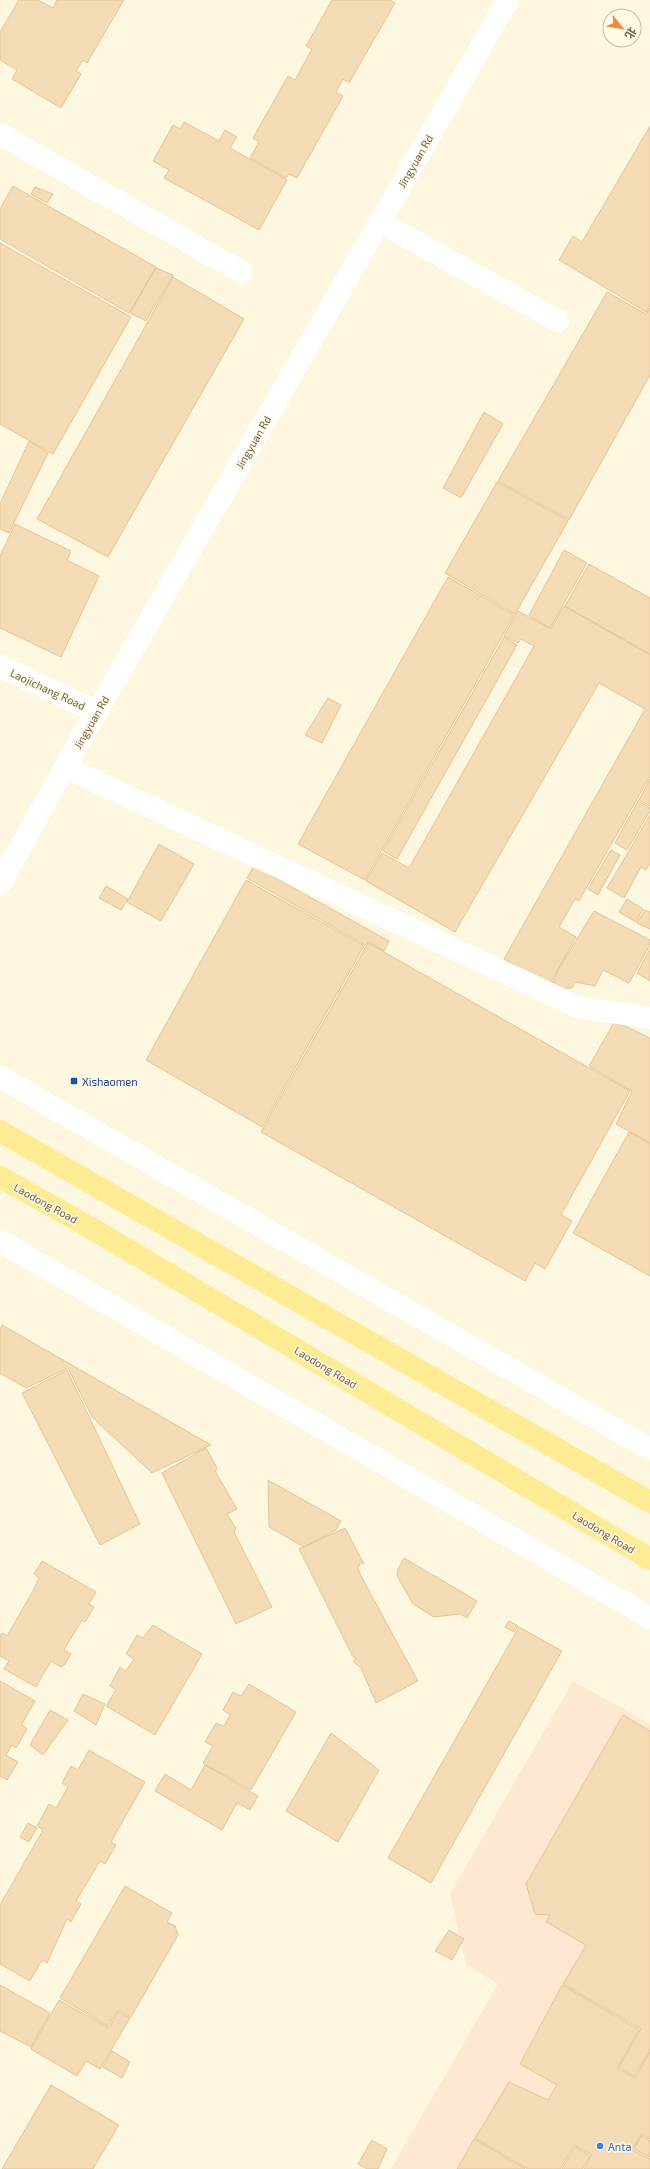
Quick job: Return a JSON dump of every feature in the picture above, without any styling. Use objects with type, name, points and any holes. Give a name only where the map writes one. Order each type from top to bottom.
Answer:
[{"type":"main road","points":[[0,1131],[650,1502]]},
{"type":"main road","name":"Laodong Road","points":[[0,1177],[91,1228],[650,1559]]},
{"type":"street","name":"Jingyuan Rd","points":[[0,884],[65,767],[508,0]]},
{"type":"street","points":[[0,134],[241,272]]},
{"type":"street","points":[[380,222],[558,321]]},
{"type":"street","name":"Laojichang Road","points":[[0,666],[97,712]]},
{"type":"street","points":[[65,767],[578,1007],[650,1018]]},
{"type":"street","points":[[0,1077],[650,1448]]},
{"type":"street","points":[[0,1240],[650,1618]]},
{"type":"shaded area","points":[[573,1681],[650,1724],[650,2169],[391,2169],[498,1984],[466,1964],[450,1894]]},
{"type":"building","points":[[19,0],[38,0],[53,8],[57,0],[124,0],[87,63],[83,60],[76,71],[81,74],[61,108],[12,79],[17,70],[0,60],[0,32]]},
{"type":"building","points":[[332,0],[390,0],[395,3],[349,83],[343,79],[336,92],[343,96],[297,178],[289,174],[286,178],[250,158],[259,142],[253,138],[288,76],[295,80],[312,49],[306,46]]},
{"type":"building","points":[[184,122],[219,141],[225,130],[237,137],[230,148],[287,180],[259,230],[164,178],[169,170],[153,161],[173,125],[180,129]]},
{"type":"building","points":[[650,126],[650,306],[646,312],[559,260],[573,236],[582,242]]},
{"type":"building","points":[[13,186],[156,267],[129,313],[0,239],[0,209]]},
{"type":"building","points":[[35,187],[53,194],[47,203],[31,194]]},
{"type":"building","points":[[0,243],[131,317],[53,454],[0,424]]},
{"type":"building","points":[[156,268],[173,275],[146,321],[130,313]]},
{"type":"building","points":[[173,277],[244,319],[108,557],[37,519]]},
{"type":"building","points":[[607,292],[646,314],[650,308],[650,375],[569,520],[498,481]]},
{"type":"building","points":[[484,412],[503,424],[461,498],[443,488]]},
{"type":"building","points":[[29,441],[48,453],[9,533],[0,529],[0,504]]},
{"type":"building","points":[[497,482],[568,521],[515,614],[445,573]]},
{"type":"building","points":[[15,524],[71,551],[67,560],[99,576],[61,657],[0,628],[0,556]]},
{"type":"building","points":[[564,550],[587,563],[550,628],[529,615]]},
{"type":"building","points":[[589,564],[650,598],[650,654],[565,606]]},
{"type":"building","points":[[448,577],[514,615],[365,880],[298,844]]},
{"type":"building","points":[[564,606],[650,655],[650,776],[579,901],[575,899],[559,927],[576,937],[549,985],[504,959],[645,709],[599,683],[455,932],[366,881],[382,853],[409,868],[534,646],[521,639],[518,643],[504,636],[518,611],[551,629]]},
{"type":"building","points":[[504,637],[517,645],[397,859],[383,851]]},
{"type":"building","points":[[328,698],[341,705],[322,743],[305,735]]},
{"type":"building","points":[[650,779],[650,806],[639,800]]},
{"type":"building","points":[[638,801],[650,808],[650,811],[627,850],[615,843]]},
{"type":"building","points":[[650,815],[650,864],[646,870],[641,867],[624,898],[607,888]]},
{"type":"building","points":[[159,844],[194,864],[161,921],[127,902]]},
{"type":"building","points":[[611,850],[620,855],[598,895],[588,889]]},
{"type":"building","points":[[254,866],[389,941],[384,951],[369,942],[365,945],[247,878]]},
{"type":"building","points":[[246,880],[364,946],[262,1127],[146,1060]]},
{"type":"building","points":[[106,886],[128,899],[121,910],[99,898]]},
{"type":"building","points":[[627,899],[643,909],[636,922],[619,912]]},
{"type":"building","points":[[645,910],[650,912],[650,929],[637,923]]},
{"type":"building","points":[[594,911],[650,940],[650,945],[629,983],[603,970],[595,986],[575,982],[572,988],[557,989],[551,986],[558,970]]},
{"type":"building","points":[[368,943],[630,1091],[561,1215],[572,1221],[545,1269],[535,1263],[525,1281],[261,1132]]},
{"type":"building","points":[[650,949],[650,981],[637,973]]},
{"type":"building","points":[[615,1021],[650,1038],[650,1143],[616,1124],[632,1091],[589,1066]]},
{"type":"building","points":[[629,1132],[650,1144],[650,1276],[573,1233]]},
{"type":"building","points":[[2,1325],[211,1445],[152,1473],[92,1417],[68,1368],[26,1388],[0,1373],[0,1329]]},
{"type":"building","points":[[67,1370],[140,1524],[100,1545],[22,1393]]},
{"type":"building","points":[[206,1448],[217,1468],[215,1471],[237,1509],[227,1514],[236,1528],[234,1532],[272,1607],[236,1624],[162,1473]]},
{"type":"building","points":[[268,1480],[341,1521],[336,1530],[304,1547],[269,1527]]},
{"type":"building","points":[[345,1528],[364,1564],[361,1562],[358,1568],[360,1574],[418,1681],[376,1703],[361,1668],[354,1662],[356,1658],[353,1657],[299,1549]]},
{"type":"building","points":[[404,1558],[477,1601],[467,1618],[460,1614],[434,1617],[413,1604],[397,1576],[398,1569]]},
{"type":"building","points":[[42,1561],[96,1592],[89,1604],[94,1607],[85,1622],[82,1620],[64,1650],[71,1654],[65,1664],[61,1667],[51,1661],[36,1687],[4,1669],[9,1661],[0,1656],[0,1636],[2,1633],[7,1636],[33,1591],[39,1578],[34,1574]]},
{"type":"building","points":[[509,1621],[518,1626],[514,1632],[505,1627]]},
{"type":"building","points":[[153,1625],[202,1654],[155,1735],[106,1706],[116,1690],[110,1686],[120,1667],[126,1671],[134,1659],[126,1654],[137,1635],[143,1638]]},
{"type":"building","points":[[519,1627],[562,1651],[431,1883],[388,1858]]},
{"type":"building","points":[[0,1681],[35,1701],[22,1724],[27,1729],[16,1748],[12,1745],[6,1755],[18,1762],[7,1780],[0,1776]]},
{"type":"building","points":[[249,1684],[296,1712],[251,1790],[203,1763],[213,1746],[205,1742],[216,1723],[224,1726],[230,1715],[223,1710],[233,1692],[241,1696]]},
{"type":"building","points":[[83,1694],[105,1704],[96,1725],[74,1711]]},
{"type":"building","points":[[50,1710],[68,1720],[43,1755],[30,1745]]},
{"type":"building","points":[[623,1715],[650,1731],[650,2050],[634,2076],[619,2067],[641,2029],[563,1984],[586,1945],[546,1922],[550,1915],[535,1914],[526,1884]]},
{"type":"building","points":[[331,1733],[379,1770],[338,1842],[286,1811]]},
{"type":"building","points":[[89,1750],[145,1782],[111,1842],[116,1845],[105,1864],[100,1861],[76,1901],[81,1904],[71,1922],[67,1919],[47,1963],[42,1960],[30,1981],[0,1964],[0,1905],[43,1830],[37,1826],[49,1804],[56,1808],[68,1787],[62,1783],[71,1766],[78,1770]]},
{"type":"building","points":[[205,1765],[258,1796],[250,1810],[237,1803],[222,1830],[155,1791],[165,1774],[191,1790]]},
{"type":"building","points":[[28,1823],[37,1828],[29,1842],[20,1837]]},
{"type":"building","points":[[125,1886],[172,1913],[167,1922],[175,1926],[178,1935],[131,2017],[118,2010],[108,2026],[60,1998]]},
{"type":"building","points":[[449,1930],[464,1939],[452,1960],[435,1951]]},
{"type":"building","points":[[0,1985],[50,2013],[31,2047],[0,2031]]},
{"type":"building","points":[[562,1985],[639,2030],[617,2068],[635,2078],[650,2052],[650,2139],[641,2134],[632,2150],[650,2159],[650,2169],[584,2169],[592,2155],[574,2145],[560,2169],[528,2169],[475,2138],[509,2082],[548,2100],[557,2085],[520,2064]]},
{"type":"building","points":[[59,2000],[109,2028],[118,2012],[130,2018],[100,2069],[86,2061],[77,2076],[31,2049]]},
{"type":"building","points":[[112,2051],[130,2062],[122,2078],[103,2067]]},
{"type":"building","points":[[51,2085],[119,2125],[93,2169],[2,2169]]},
{"type":"building","points":[[641,2136],[650,2141],[650,2157],[634,2149]]},
{"type":"building","points":[[474,2139],[525,2169],[457,2169]]},
{"type":"building","points":[[372,2140],[387,2149],[378,2169],[367,2169],[358,2164]]},
{"type":"building","points":[[575,2147],[590,2156],[582,2169],[562,2169]]},
{"type":"place","name":"Xishaomen","points":[[74,1081]]},
{"type":"place","name":"Anta","points":[[600,2146]]}]
